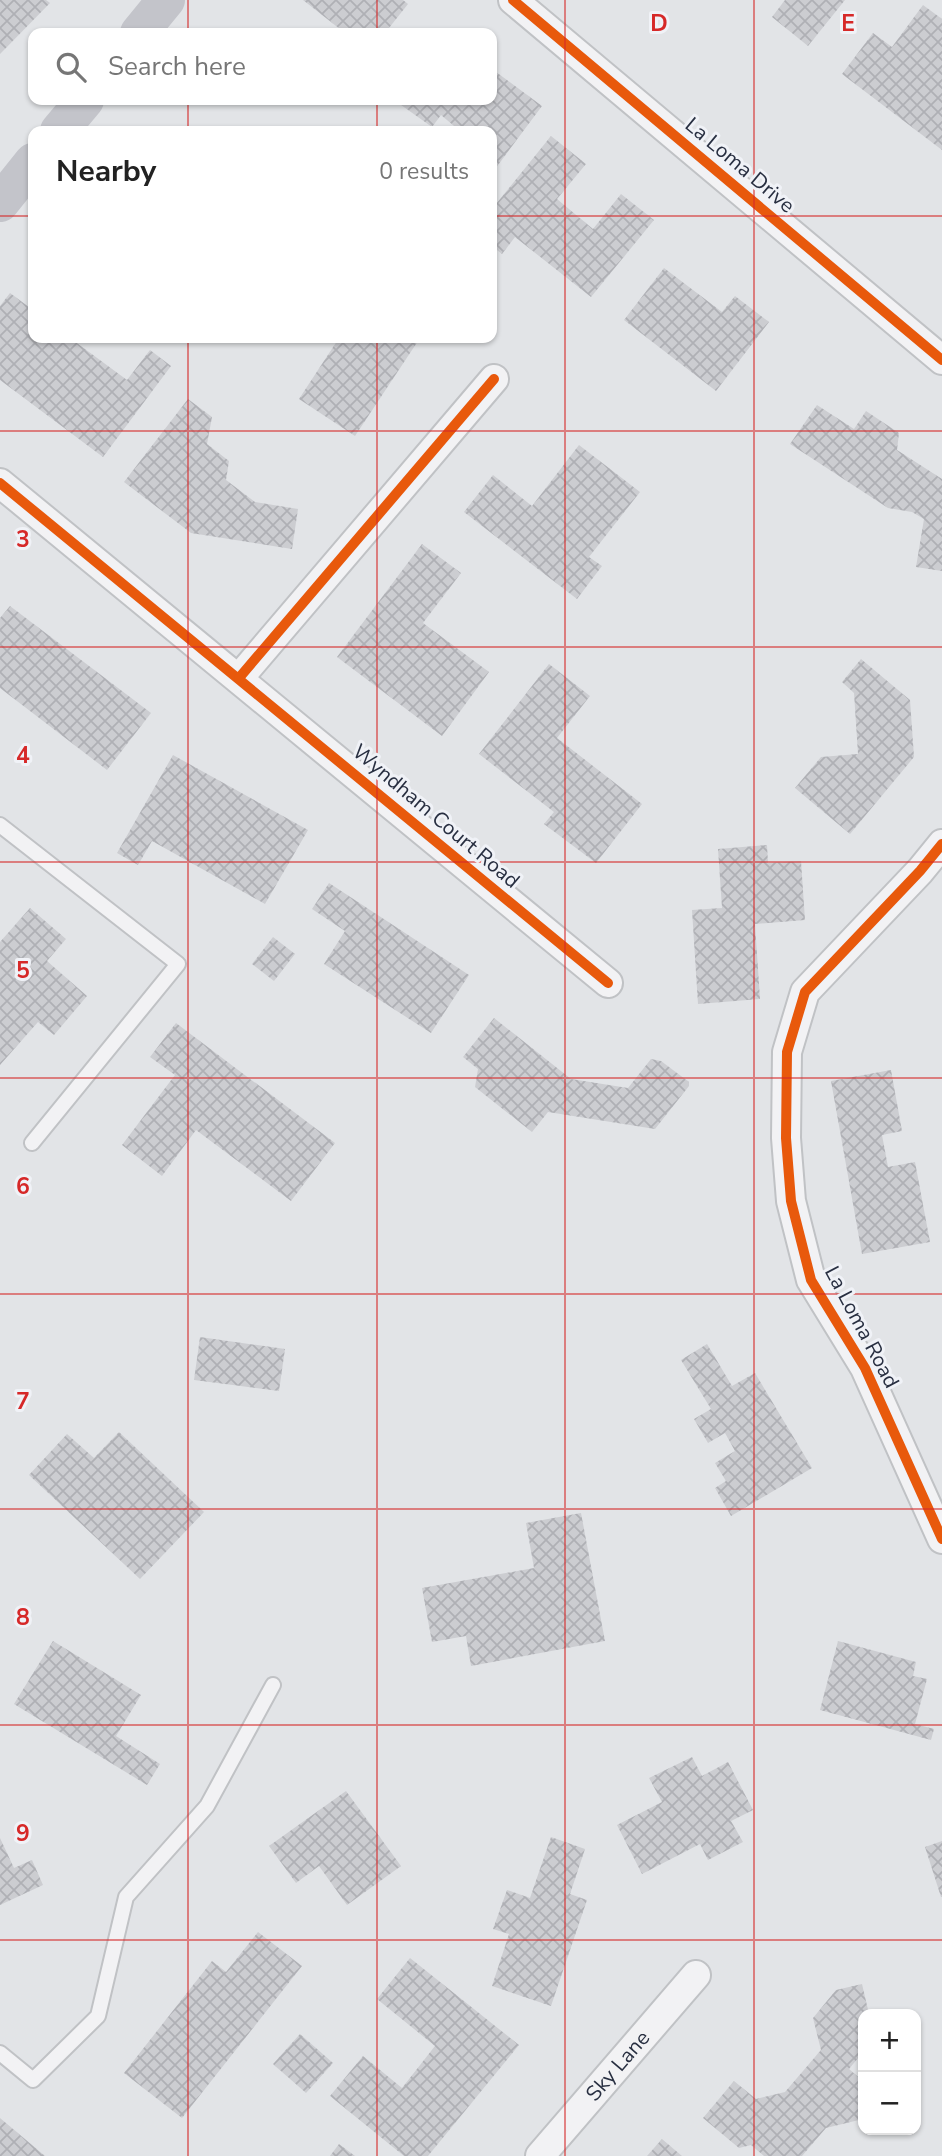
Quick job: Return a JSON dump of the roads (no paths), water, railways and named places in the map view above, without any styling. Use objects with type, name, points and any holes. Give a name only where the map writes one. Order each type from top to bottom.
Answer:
[{"type":"main road","points":[[143,28],[166,0]]},
{"type":"main road","points":[[63,126],[81,105]]},
{"type":"main road","points":[[0,203],[28,168]]},
{"type":"street","name":"La Loma Drive","points":[[513,0],[942,360]]},
{"type":"street","points":[[239,678],[494,379]]},
{"type":"street","name":"Wyndham Court Road","points":[[0,483],[608,983]]},
{"type":"street","name":"La Loma Road","points":[[942,844],[920,871],[805,992],[787,1052],[786,1138],[791,1201],[811,1280],[865,1368],[942,1539]]},
{"type":"street","name":"Sky Lane","points":[[540,2156],[696,1975]]},
{"type":"lane","points":[[0,825],[178,964],[32,1143]]},
{"type":"lane","points":[[0,2053],[33,2080],[98,2016],[126,1897],[207,1806],[273,1685]]}]
